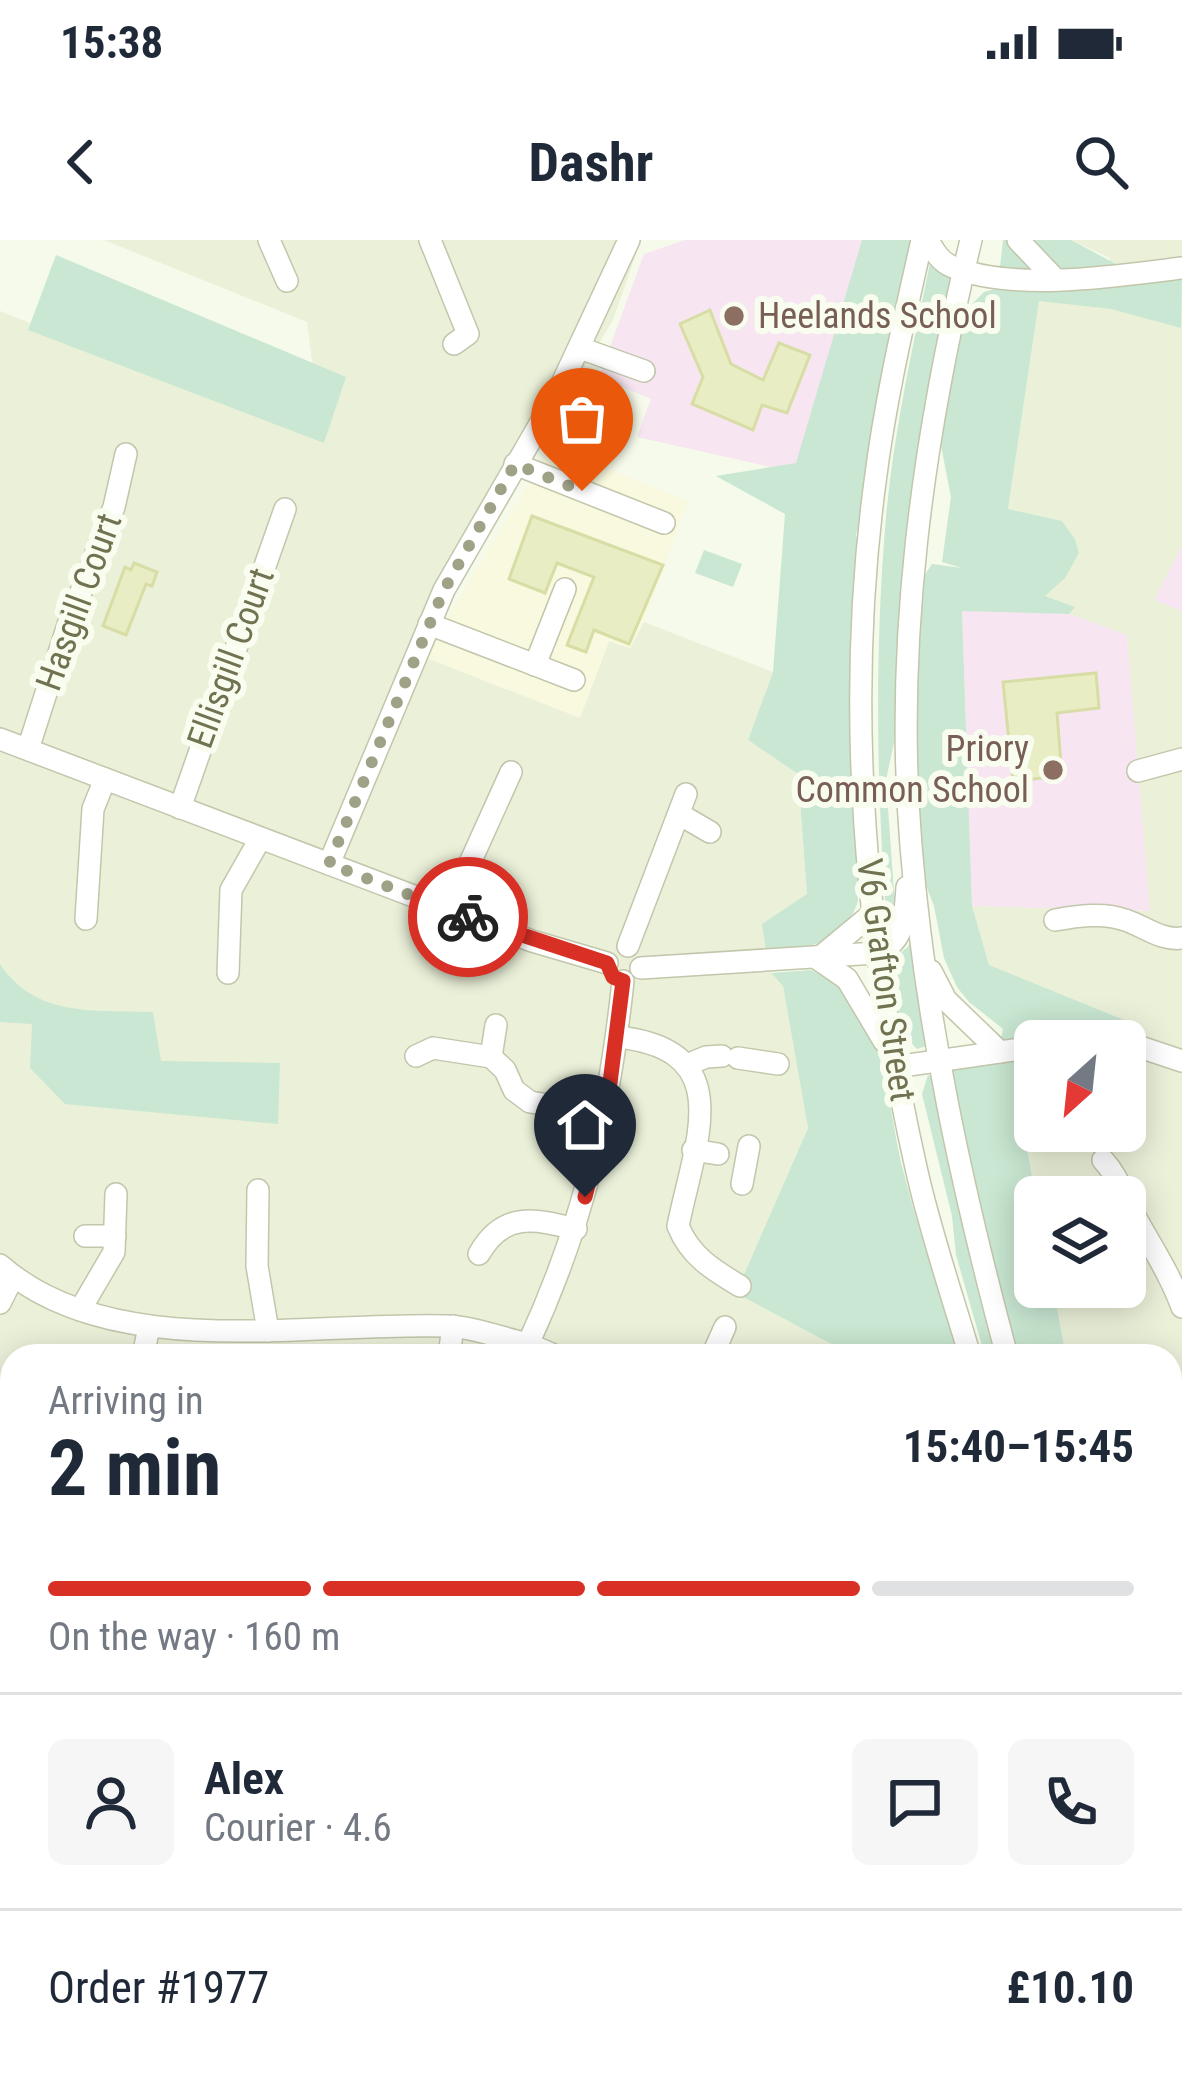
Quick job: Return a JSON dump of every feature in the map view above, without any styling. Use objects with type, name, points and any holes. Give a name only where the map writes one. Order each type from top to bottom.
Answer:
[{"type":"street","points":[[269,240],[286,281]]},
{"type":"street","points":[[430,240],[468,334],[454,344]]},
{"type":"street","points":[[329,864],[429,624],[580,348],[628,240]]},
{"type":"street","points":[[925,240],[938,258],[964,269],[1056,280],[1182,268]]},
{"type":"street","name":"V6 Grafton Street","points":[[925,240],[874,482],[862,687],[876,953],[918,1177],[967,1344]]},
{"type":"street","name":"V6 Grafton Street","points":[[971,240],[934,410],[920,509],[907,696],[910,844],[937,1061],[1004,1344]]},
{"type":"street","points":[[1018,240],[1056,280]]},
{"type":"street","points":[[580,348],[644,371]]},
{"type":"street","name":"Hasgill Court","points":[[28,748],[68,625],[114,507],[126,454]]},
{"type":"street","points":[[515,464],[664,524]]},
{"type":"street","name":"Ellisgill Court","points":[[180,808],[285,509]]},
{"type":"street","points":[[535,664],[565,589]]},
{"type":"street","points":[[429,624],[574,680]]},
{"type":"street","points":[[0,739],[459,914],[607,963],[613,977],[890,949],[899,938],[910,844]]},
{"type":"street","points":[[1138,771],[1182,759]]},
{"type":"street","points":[[459,914],[464,876],[511,772]]},
{"type":"street","points":[[86,919],[93,809],[105,778]]},
{"type":"street","points":[[628,946],[682,804],[710,832]]},
{"type":"street","points":[[228,973],[231,890],[260,839]]},
{"type":"street","points":[[818,959],[872,914]]},
{"type":"street","points":[[1055,920],[1120,917],[1171,940],[1182,938]]},
{"type":"street","points":[[0,1303],[7,1271],[80,1310],[149,1327],[268,1331],[453,1326],[528,1344],[576,1229],[606,1114],[618,1037],[639,953],[628,946],[615,948],[607,963]]},
{"type":"street","points":[[924,956],[946,1000],[1000,1052]]},
{"type":"street","points":[[818,959],[847,980],[862,999],[894,1062],[1014,1050]]},
{"type":"street","points":[[491,1057],[496,1025]]},
{"type":"street","points":[[618,1037],[665,1046],[696,1073],[700,1114],[679,1226],[685,1243],[702,1262],[740,1286]]},
{"type":"street","points":[[416,1057],[433,1048],[491,1057],[506,1070],[514,1090],[530,1102],[606,1114]]},
{"type":"street","points":[[1146,1049],[1182,1061]]},
{"type":"street","points":[[688,1064],[706,1057],[778,1064]]},
{"type":"street","points":[[693,1150],[736,1153],[742,1184]]},
{"type":"street","points":[[1119,1167],[1131,1209],[1166,1265],[1182,1307]]},
{"type":"street","points":[[258,1190],[257,1266],[268,1331]]},
{"type":"street","points":[[80,1310],[114,1252],[116,1194]]},
{"type":"street","points":[[479,1254],[490,1235],[525,1219],[576,1229]]},
{"type":"street","points":[[85,1236],[115,1236]]},
{"type":"street","points":[[451,1344],[453,1326]]},
{"type":"street","points":[[145,1344],[149,1327]]},
{"type":"street","points":[[717,1344],[725,1327]]},
{"type":"shaded area","points":[[104,240],[641,240],[613,320],[429,624],[580,717],[609,641],[630,648],[644,622],[773,672],[748,740],[798,774],[807,895],[766,951],[771,973],[783,986],[808,1128],[737,1293],[832,1344],[0,1344],[0,311],[323,441],[307,322]]},
{"type":"shaded area","name":"Heelands School","points":[[685,240],[865,240],[806,475],[637,437],[651,399],[599,377],[644,254]]},
{"type":"shaded area","points":[[862,240],[922,240],[875,482],[856,534],[865,587],[858,901],[843,929],[833,937],[766,951],[762,924],[807,894],[798,774],[748,740],[773,672],[785,514],[716,476],[796,463]]},
{"type":"shaded area","points":[[1003,240],[1071,240],[1118,265],[1182,271],[1181,328],[1111,309],[1039,301],[1008,509],[1062,521],[1075,539],[1079,553],[1065,578],[1045,596],[1075,607],[1069,614],[962,611],[972,906],[989,965],[1124,1020],[1014,1020],[1014,1045],[1003,1051],[1014,1050],[1014,1152],[1028,1152],[1032,1176],[1014,1176],[1014,1308],[1057,1308],[1064,1344],[1004,1344],[937,1061],[999,1052],[1003,1029],[957,987],[910,844],[912,594],[932,564],[962,568],[942,562],[951,497],[934,410],[965,311],[984,292],[1008,285],[999,276]]},
{"type":"shaded area","points":[[1071,240],[1182,240],[1182,1344],[1064,1344],[1057,1308],[1146,1308],[1146,1176],[1032,1176],[1028,1152],[1146,1152],[1146,1020],[1124,1020],[989,966],[972,906],[1148,911],[1127,635],[1069,614],[1044,596],[1065,577],[1079,553],[1075,539],[1062,521],[1008,509],[1039,300],[1110,309],[1110,258]]},
{"type":"shaded area","points":[[56,255],[346,377],[324,443],[28,330]]},
{"type":"shaded area","points":[[931,258],[954,273],[906,534],[899,719],[886,780],[896,920],[888,941],[878,735],[885,529],[904,393]]},
{"type":"shaded area","points":[[551,446],[688,501],[644,622],[630,648],[609,641],[580,718],[424,657]]},
{"type":"shaded area","points":[[1182,546],[1182,611],[1154,600]]},
{"type":"shaded area","points":[[704,550],[742,564],[733,587],[695,573]]},
{"type":"shaded area","name":"Priory Common School","points":[[962,610],[1069,614],[1127,635],[1150,911],[972,906]]},
{"type":"shaded area","points":[[912,937],[926,1046],[917,1049],[902,1033],[890,961],[908,947]]},
{"type":"shaded area","points":[[0,964],[31,994],[68,1008],[153,1012],[161,1061],[280,1063],[278,1124],[65,1104],[30,1068],[32,1024],[0,1022]]},
{"type":"shaded area","points":[[811,970],[837,987],[863,1017],[875,1044],[909,1194],[955,1344],[832,1344],[736,1293],[808,1128],[783,986],[771,973]]},
{"type":"shaded area","points":[[928,1075],[997,1344],[982,1344],[956,1255],[952,1216],[922,1094]]},
{"type":"building","points":[[710,310],[731,364],[763,380],[779,343],[810,355],[787,413],[762,405],[753,430],[692,404],[703,377],[680,324]]},
{"type":"building","points":[[532,516],[663,565],[629,644],[594,630],[586,652],[567,645],[594,577],[557,563],[545,593],[509,579]]},
{"type":"building","points":[[134,563],[157,572],[152,586],[146,584],[126,635],[103,626],[125,567],[131,570]]},
{"type":"building","points":[[1096,673],[1099,708],[1057,713],[1062,776],[1013,781],[1003,682]]},
{"type":"way so far","points":[[468,917],[329,864],[444,590],[515,464],[582,491]]},
{"type":"place","name":"Heelands School","points":[[734,316]]},
{"type":"place","name":"Priory Common School","points":[[1053,770]]},
{"type":"route","points":[[468,917],[607,963],[613,977],[623,981],[606,1114],[585,1197]]}]
